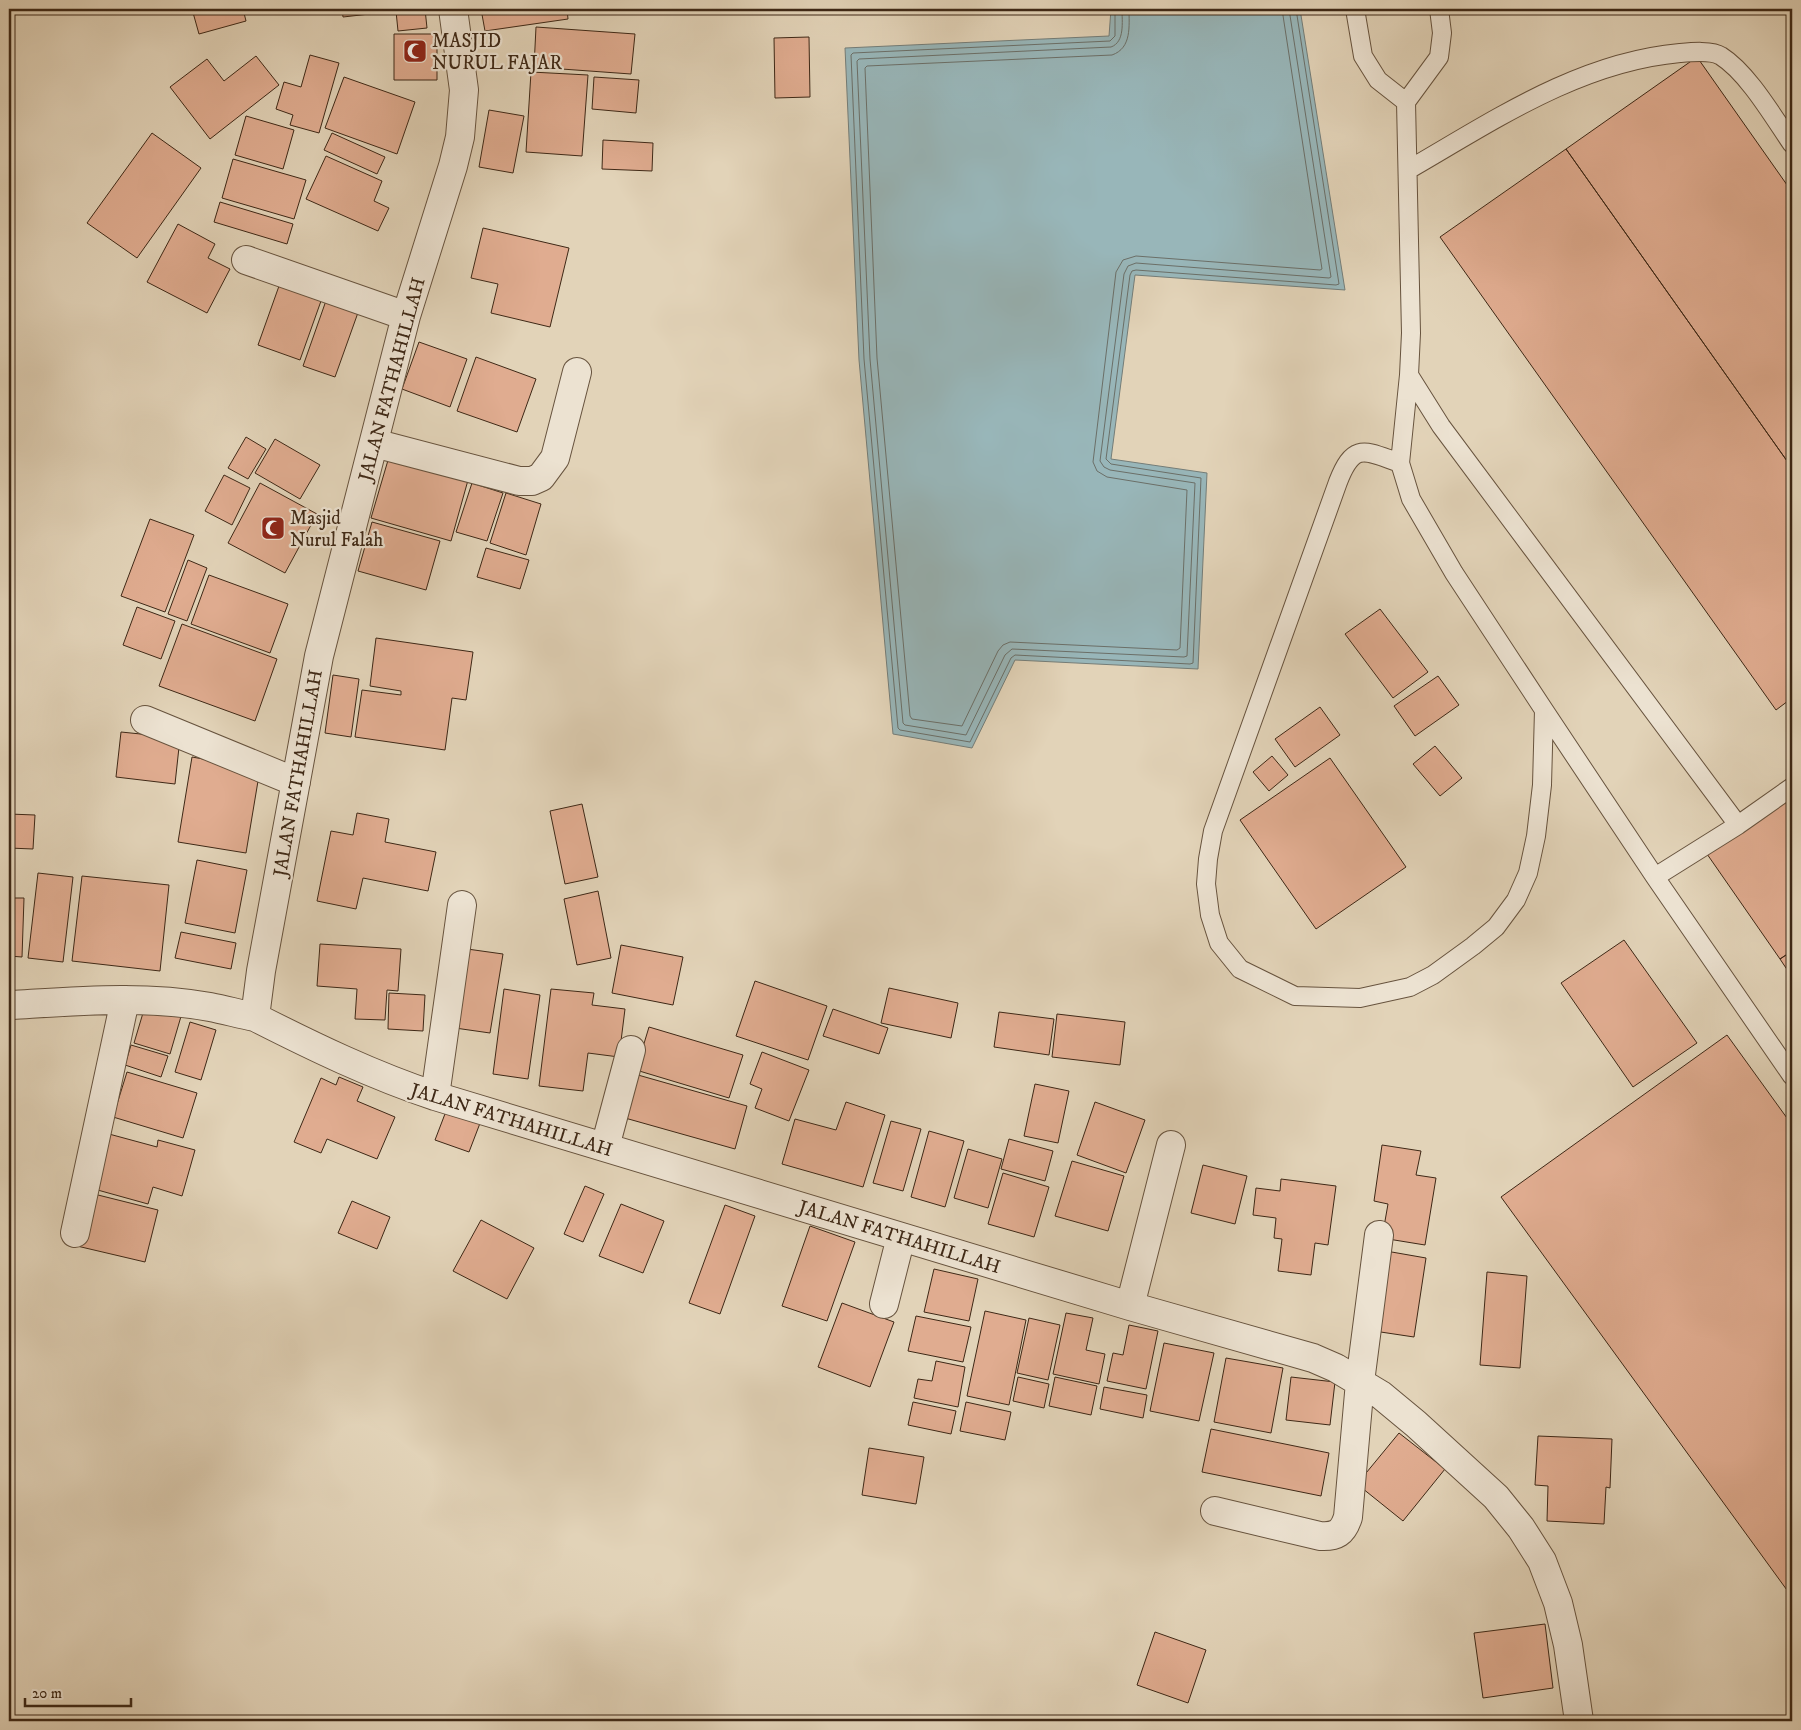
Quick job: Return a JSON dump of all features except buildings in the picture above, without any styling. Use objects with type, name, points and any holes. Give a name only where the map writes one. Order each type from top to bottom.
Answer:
[{"type":"street","name":"JALAN FATHAHILLAH","points":[[453,9],[464,90],[460,137],[453,166],[406,316],[318,656],[261,971],[255,1017],[337,1058],[398,1084],[1130,1306],[1313,1358],[1336,1368],[1381,1395],[1438,1444],[1496,1497],[1521,1528],[1542,1561],[1558,1603],[1568,1646],[1579,1721]]},
{"type":"street","points":[[246,260],[406,316]]},
{"type":"street","points":[[374,443],[518,481],[532,481],[541,477],[555,458],[577,372]]},
{"type":"street","points":[[145,720],[296,782]]},
{"type":"street","points":[[435,1096],[462,905]]},
{"type":"street","points":[[12,1005],[92,1000],[148,1000],[210,1007],[255,1017]]},
{"type":"street","points":[[75,1233],[125,1000]]},
{"type":"street","points":[[605,1148],[631,1050]]},
{"type":"street","points":[[1130,1306],[1171,1145]]},
{"type":"street","points":[[1215,1511],[1320,1536],[1337,1535],[1342,1530],[1348,1517],[1360,1382],[1379,1235]]},
{"type":"street","points":[[884,1304],[901,1236]]},
{"type":"lane","points":[[1355,9],[1363,56],[1378,80],[1406,102]]},
{"type":"lane","points":[[1439,9],[1442,33],[1439,57],[1406,102],[1411,333],[1409,375],[1400,463],[1411,499],[1454,573],[1544,710],[1655,877],[1792,1076]]},
{"type":"lane","points":[[1408,170],[1540,95],[1586,74],[1664,54],[1698,51],[1720,55],[1740,72],[1761,98],[1792,144]]},
{"type":"lane","points":[[1409,375],[1441,426],[1738,825]]},
{"type":"lane","points":[[1400,463],[1371,453],[1362,452],[1354,454],[1344,467],[1338,482],[1213,830],[1206,884],[1210,916],[1219,943],[1240,969],[1295,996],[1360,998],[1410,987],[1433,975],[1496,927],[1516,900],[1528,873],[1536,836],[1542,785],[1544,710]]},
{"type":"lane","points":[[1655,877],[1738,825],[1792,787]]},
{"type":"water","points":[[1111,9],[1300,9],[1345,290],[1135,275],[1111,459],[1207,473],[1198,669],[1015,660],[972,748],[893,734],[859,360],[845,48],[1109,36]]},
{"type":"place","name":"MASJID NURUL FAJAR","points":[[415,51]]},
{"type":"place","name":"Masjid Nurul Falah","points":[[273,528]]}]
